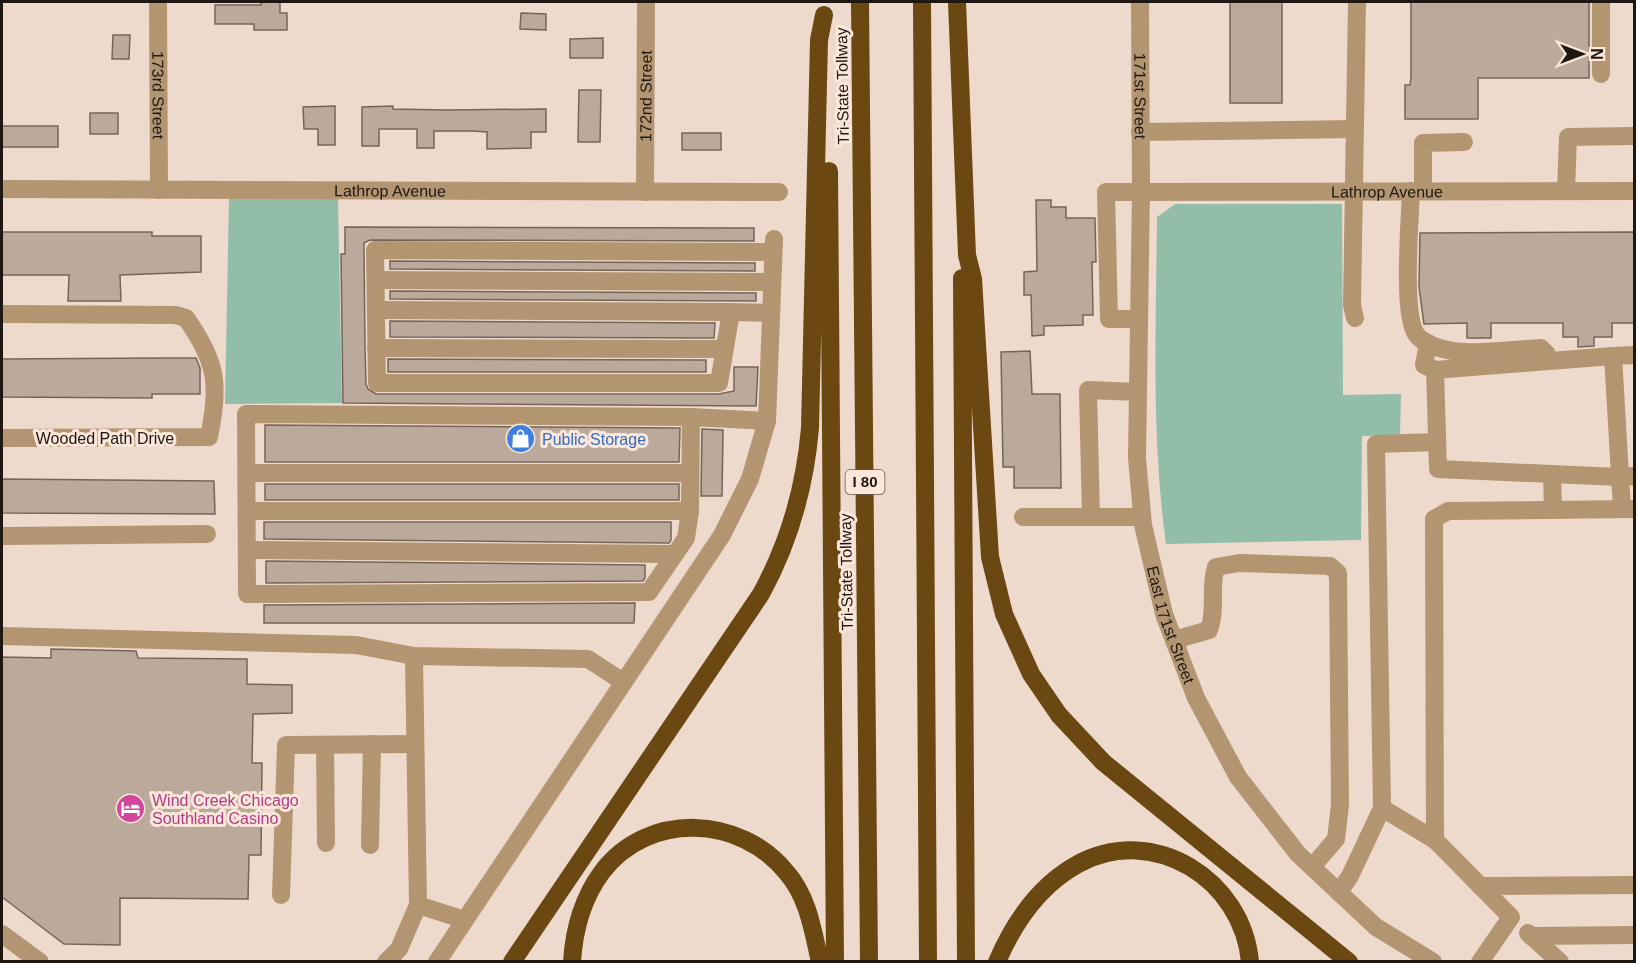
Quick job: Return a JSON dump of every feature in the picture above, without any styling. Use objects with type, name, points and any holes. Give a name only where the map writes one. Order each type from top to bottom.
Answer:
[{"type":"highway","name":"Tri-State Tollway","points":[[860,2],[869,962]]},
{"type":"highway","points":[[922,2],[928,962]]},
{"type":"highway","points":[[957,2],[967,255],[973,279],[990,557],[1004,614],[1031,674],[1059,715],[1103,762],[1348,962]]},
{"type":"highway","points":[[512,962],[761,594],[783,550],[795,518],[803,482],[810,428],[819,40],[824,8]]},
{"type":"highway","points":[[824,8],[828,40],[835,962]]},
{"type":"highway","points":[[966,962],[966,597],[961,280],[967,255]]},
{"type":"highway","points":[[572,962],[575,932],[584,904],[596,880],[612,861],[649,836],[668,830],[698,827],[740,837],[760,847],[778,862],[796,884],[803,900],[820,962]]},
{"type":"highway","points":[[997,962],[1018,920],[1052,882],[1090,859],[1129,851],[1154,853],[1180,861],[1216,885],[1235,909],[1242,923],[1250,962]]},
{"type":"street","name":"173rd Street","points":[[158,2],[159,190]]},
{"type":"street","name":"172nd Street","points":[[645,192],[646,2]]},
{"type":"street","name":"171st Street","points":[[1140,2],[1141,190]]},
{"type":"street","points":[[1355,318],[1352,305],[1357,2]]},
{"type":"street","points":[[1601,2],[1601,74]]},
{"type":"street","points":[[1140,132],[1355,129]]},
{"type":"street","points":[[1566,191],[1568,137],[1635,136]]},
{"type":"street","points":[[1464,142],[1423,143],[1417,191],[1410,307],[1416,335],[1428,343],[1454,351],[1541,348],[1549,360]]},
{"type":"street","name":"Lathrop Avenue","points":[[2,189],[779,192]]},
{"type":"street","name":"Lathrop Avenue","points":[[1139,319],[1109,319],[1106,192],[1141,190],[1635,192]]},
{"type":"street","name":"East 171st Street","points":[[1141,190],[1137,458],[1142,517],[1164,614],[1196,698],[1238,777],[1298,854],[1338,892],[1376,927],[1433,962]]},
{"type":"street","points":[[437,962],[622,681],[722,535],[750,479],[767,421],[773,246],[375,250],[377,383],[719,383],[730,312]]},
{"type":"street","points":[[376,280],[772,282]]},
{"type":"street","points":[[376,310],[771,313]]},
{"type":"street","name":"Wooded Path Drive","points":[[2,314],[174,315],[186,318],[214,367],[216,403],[210,438],[2,438]]},
{"type":"street","points":[[1428,343],[1424,365],[1435,370],[1635,354]]},
{"type":"street","points":[[376,348],[724,349]]},
{"type":"street","points":[[1435,840],[1434,519],[1448,511],[1628,509],[1627,476],[1613,356]]},
{"type":"street","points":[[1435,370],[1438,469],[1627,476]]},
{"type":"street","points":[[1091,517],[1088,390],[1138,392]]},
{"type":"street","points":[[691,417],[690,511],[686,538],[649,592],[248,594],[246,414],[691,417],[767,421]]},
{"type":"street","points":[[1338,892],[1350,876],[1382,808],[1376,444],[1437,442]]},
{"type":"street","points":[[247,473],[690,473]]},
{"type":"street","points":[[1552,474],[1553,510]]},
{"type":"street","points":[[247,511],[690,511]]},
{"type":"street","points":[[1023,517],[1142,517]]},
{"type":"street","points":[[2,536],[207,534]]},
{"type":"street","points":[[247,550],[674,554]]},
{"type":"street","points":[[1174,640],[1209,630],[1214,616],[1212,579],[1216,567],[1239,563],[1330,566],[1338,573],[1340,805],[1336,839],[1312,867]]},
{"type":"street","points":[[2,636],[356,645],[414,656],[588,659],[622,681]]},
{"type":"street","points":[[386,962],[399,949],[418,905],[414,656]]},
{"type":"street","points":[[370,845],[372,744]]},
{"type":"street","points":[[280,895],[286,745],[415,744]]},
{"type":"street","points":[[325,745],[326,843]]},
{"type":"street","points":[[1382,808],[1435,840],[1511,917],[1560,962]]},
{"type":"street","points":[[1480,886],[1635,885]]},
{"type":"street","points":[[418,905],[465,920]]},
{"type":"street","points":[[1480,962],[1511,917]]},
{"type":"street","points":[[2,934],[40,962]]},
{"type":"street","points":[[1531,936],[1635,935]]},
{"type":"green space","points":[[229,198],[338,199],[342,403],[225,404]]},
{"type":"green space","points":[[1175,204],[1342,204],[1343,395],[1401,394],[1400,435],[1362,436],[1361,540],[1166,544],[1156,421],[1157,217]]},
{"type":"building","points":[[261,2],[280,2],[280,13],[287,13],[287,30],[254,30],[254,24],[215,24],[215,5],[261,5]]},
{"type":"building","points":[[1230,2],[1282,2],[1282,103],[1230,103]]},
{"type":"building","points":[[1411,2],[1589,2],[1589,78],[1478,78],[1478,119],[1405,119],[1405,85],[1410,85],[1411,77]]},
{"type":"building","points":[[521,13],[546,14],[546,30],[520,29]]},
{"type":"building","points":[[113,35],[130,35],[129,59],[112,59]]},
{"type":"building","points":[[603,38],[603,58],[570,58],[570,39]]},
{"type":"building","points":[[579,90],[601,90],[600,142],[578,142]]},
{"type":"building","points":[[335,106],[335,145],[318,145],[318,129],[304,129],[303,107]]},
{"type":"building","points":[[393,106],[393,109],[546,109],[546,132],[531,132],[531,148],[487,149],[487,132],[434,131],[434,148],[417,148],[417,129],[379,129],[379,146],[362,146],[362,107]]},
{"type":"building","points":[[90,113],[118,113],[118,134],[90,134]]},
{"type":"building","points":[[2,126],[58,126],[58,147],[2,147]]},
{"type":"building","points":[[682,133],[721,133],[721,150],[682,150]]},
{"type":"building","points":[[1036,200],[1051,200],[1051,207],[1066,207],[1066,218],[1095,218],[1096,262],[1092,262],[1093,315],[1083,315],[1083,325],[1044,326],[1044,335],[1032,336],[1031,295],[1024,295],[1024,272],[1037,271]]},
{"type":"building","points":[[345,227],[754,228],[754,241],[370,240],[364,243],[365,349],[366,384],[368,389],[376,394],[719,394],[734,391],[734,367],[758,367],[756,406],[343,403],[341,254],[345,254]]},
{"type":"building","points":[[2,232],[152,232],[152,236],[201,236],[201,272],[120,275],[121,301],[68,301],[69,275],[2,275]]},
{"type":"building","points":[[1635,232],[1635,323],[1612,323],[1612,337],[1594,337],[1594,346],[1578,347],[1578,337],[1563,337],[1563,323],[1491,323],[1491,338],[1467,338],[1467,323],[1424,324],[1419,287],[1420,233]]},
{"type":"building","points":[[390,261],[755,263],[755,271],[390,269]]},
{"type":"building","points":[[390,291],[756,293],[756,301],[390,299]]},
{"type":"building","points":[[390,321],[715,323],[714,338],[390,337]]},
{"type":"building","points":[[1030,351],[1032,394],[1060,394],[1061,488],[1014,488],[1014,467],[1003,467],[1001,352]]},
{"type":"building","points":[[196,358],[200,368],[200,394],[152,394],[152,398],[2,397],[2,359]]},
{"type":"building","points":[[388,359],[706,360],[706,372],[388,372]]},
{"type":"building","points":[[265,425],[680,428],[679,462],[265,462]]},
{"type":"building","points":[[702,429],[723,430],[722,496],[701,496]]},
{"type":"building","points":[[2,479],[214,481],[215,514],[2,513]]},
{"type":"building","points":[[265,484],[679,484],[679,500],[265,500]]},
{"type":"building","points":[[264,522],[671,522],[671,540],[669,543],[264,539]]},
{"type":"building","points":[[266,561],[645,565],[645,578],[643,581],[266,583]]},
{"type":"building","points":[[635,603],[634,623],[264,623],[264,605]]},
{"type":"building","name":"Wind Creek Chicago Southland Casino","points":[[51,649],[136,651],[138,658],[247,659],[247,684],[292,685],[292,713],[253,714],[252,763],[262,763],[261,855],[249,855],[248,899],[120,898],[120,945],[64,944],[2,897],[2,657],[51,658]]},
{"type":"place","name":"Public Storage","points":[[521,439]]},
{"type":"place","name":"Wind Creek Chicago Southland Casino","points":[[131,809]]}]
